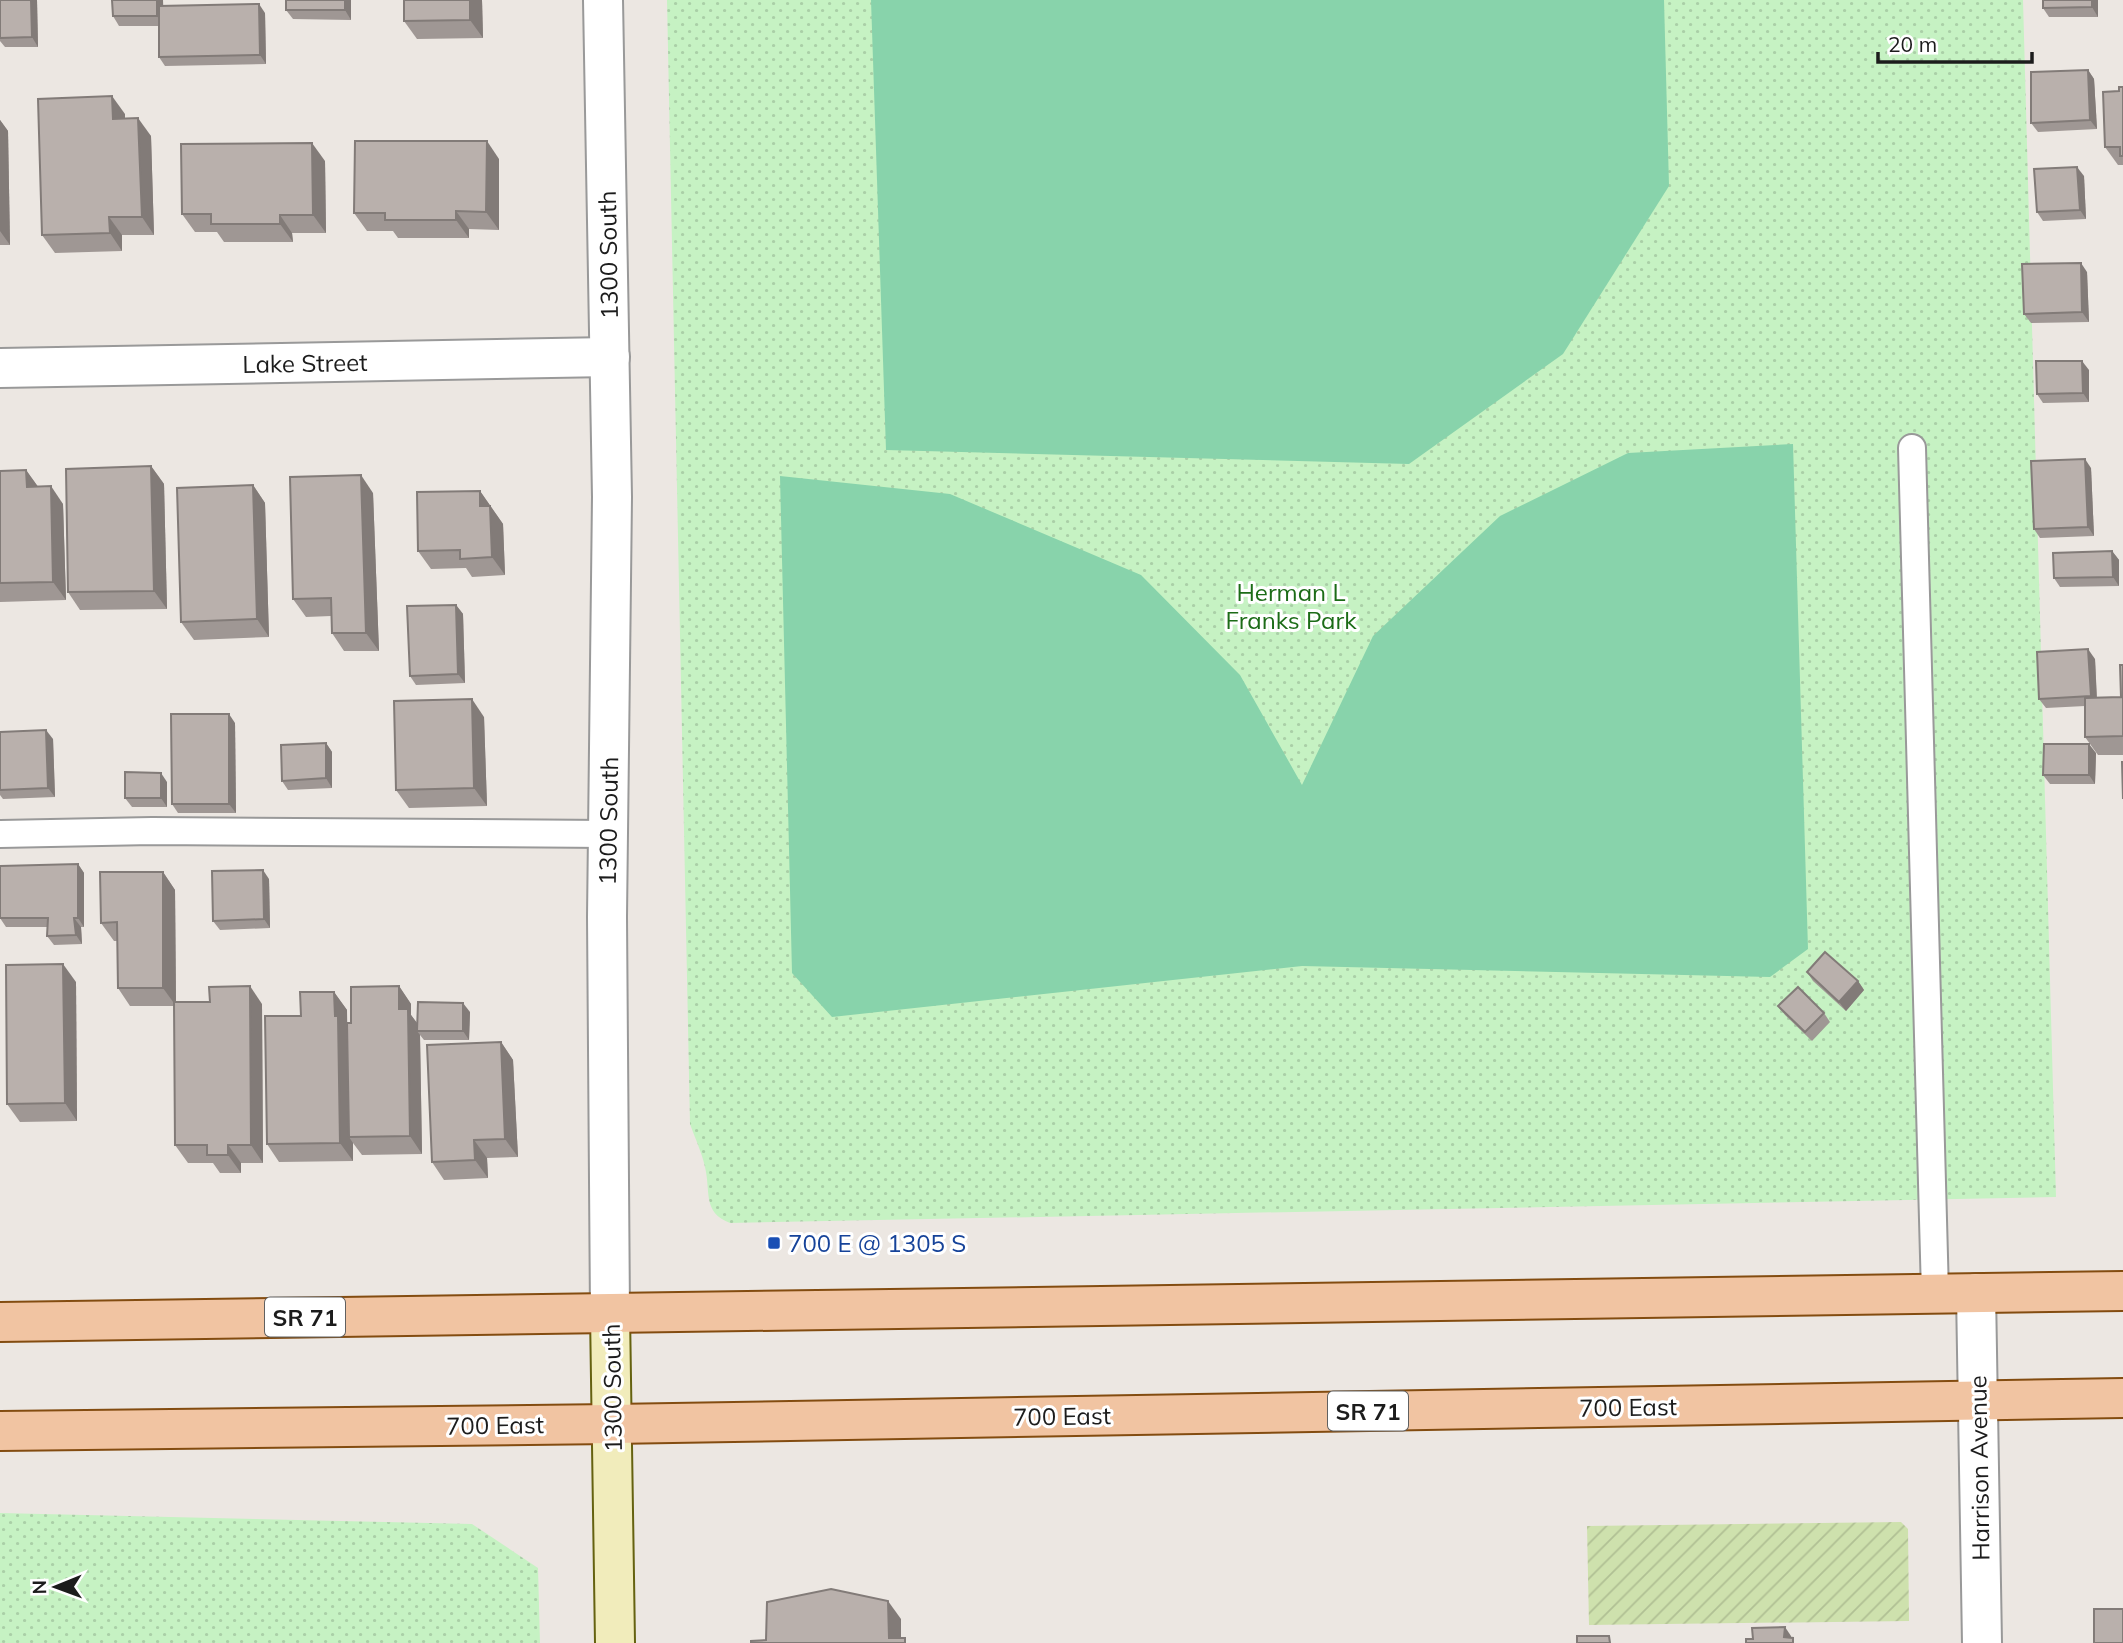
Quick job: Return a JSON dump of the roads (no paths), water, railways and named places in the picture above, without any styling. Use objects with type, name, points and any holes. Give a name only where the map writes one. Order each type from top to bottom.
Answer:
[{"type":"main road","name":"SR 71","points":[[0,1322],[2123,1291]]},
{"type":"main road","name":"1300 South","points":[[610,1313],[615,1643]]},
{"type":"main road","name":"700 East","points":[[0,1431],[612,1424],[2123,1398]]},
{"type":"street","name":"1300 South","points":[[603,0],[612,497],[608,834],[610,1313]]},
{"type":"street","name":"Lake Street","points":[[0,368],[610,357]]},
{"type":"street","name":"Harrison Avenue","points":[[1976,1293],[1982,1643]]},
{"type":"lane","points":[[1912,448],[1935,1293]]},
{"type":"lane","points":[[0,834],[608,834]]},
{"type":"place","name":"700 E @ 1305 S","points":[[774,1243]]},
{"type":"park label","name":"Herman L Franks Park","points":[[1291,606]]}]
